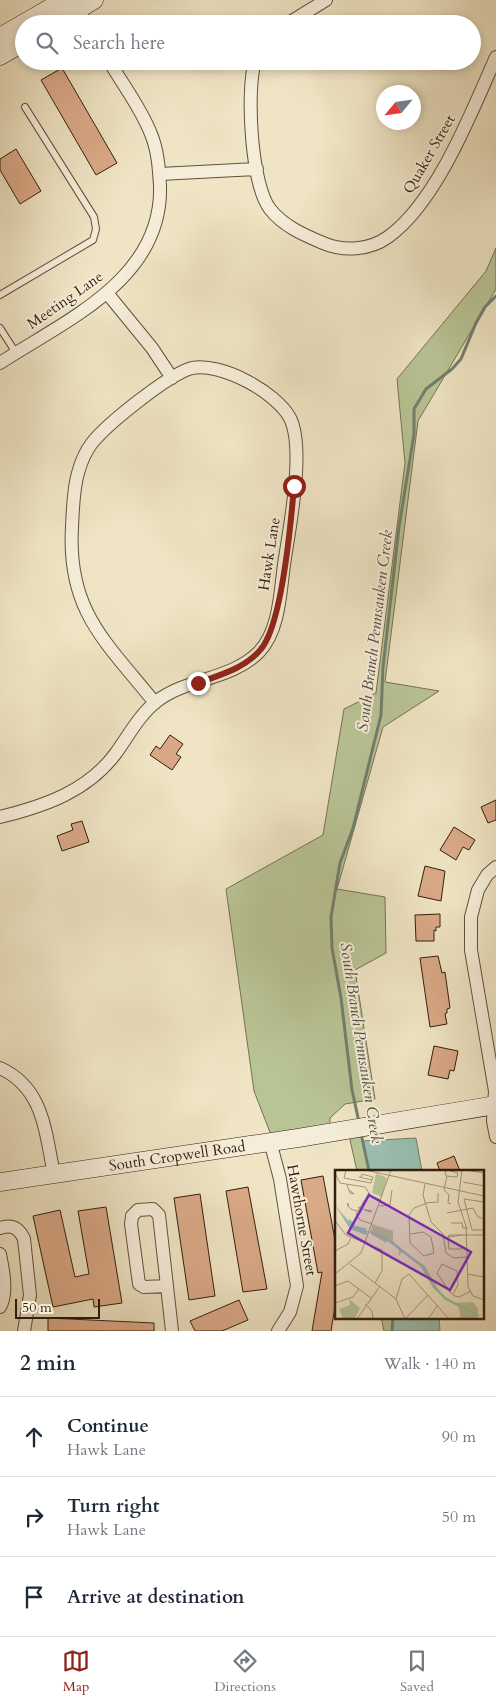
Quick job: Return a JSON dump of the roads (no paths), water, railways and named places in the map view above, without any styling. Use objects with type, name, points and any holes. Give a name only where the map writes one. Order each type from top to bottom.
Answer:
[{"type":"street","points":[[57,15],[94,0]]},
{"type":"street","points":[[302,15],[326,0]]},
{"type":"street","points":[[0,37],[15,31]]},
{"type":"street","points":[[0,56],[15,47]]},
{"type":"street","name":"Quaker Street","points":[[253,70],[250,89],[256,169],[263,198],[278,219],[289,226],[328,245],[358,248],[374,245],[400,228],[431,188],[450,156],[496,57]]},
{"type":"street","name":"Meeting Lane","points":[[0,363],[107,293],[127,275],[156,226],[161,207],[158,157],[148,128],[114,70]]},
{"type":"street","points":[[160,174],[256,169]]},
{"type":"street","points":[[107,293],[152,348],[172,378]]},
{"type":"street","name":"Hawk Lane","points":[[0,817],[58,798],[85,785],[108,764],[141,717],[155,703],[172,692],[239,667],[261,650],[269,639],[274,626],[288,541],[296,458],[294,431],[290,418],[273,399],[257,388],[228,373],[203,367],[192,368],[172,378],[107,428],[85,454],[74,491],[70,548],[76,590],[88,616],[155,703]]},
{"type":"street","points":[[496,867],[487,875],[478,890],[471,917],[471,950],[495,1091],[493,1121],[496,1137]]},
{"type":"street","points":[[0,1068],[21,1080],[36,1101],[54,1174]]},
{"type":"street","name":"South Cropwell Road","points":[[0,1182],[354,1129],[495,1105]]},
{"type":"street","name":"Hawthorne Street","points":[[270,1141],[280,1179],[297,1286],[290,1312],[278,1331]]},
{"type":"street","points":[[167,1286],[144,1287],[139,1284],[131,1224],[132,1216],[138,1210],[153,1209],[159,1215],[167,1286],[172,1331]]},
{"type":"street","points":[[0,1228],[14,1227],[24,1239],[30,1295],[24,1331]]},
{"type":"street","points":[[0,1254],[4,1289],[3,1302],[0,1307]]},
{"type":"lane","points":[[0,295],[93,240],[96,230],[94,217],[25,106]]},
{"type":"lane","points":[[0,328],[16,353]]},
{"type":"waterway","name":"South Branch Pennsauken Creek","points":[[359,1122],[352,1090],[341,998],[332,948],[331,917],[340,863],[353,828],[381,715],[383,667],[399,527],[414,434],[414,409],[426,389],[452,369],[461,359],[476,323],[485,307],[496,296]]},
{"type":"waterway","name":"South Branch Pennsauken Creek","points":[[361,1133],[369,1170]]},
{"type":"waterway","name":"South Branch Pennsauken Creek","points":[[392,1331],[393,1318]]}]
